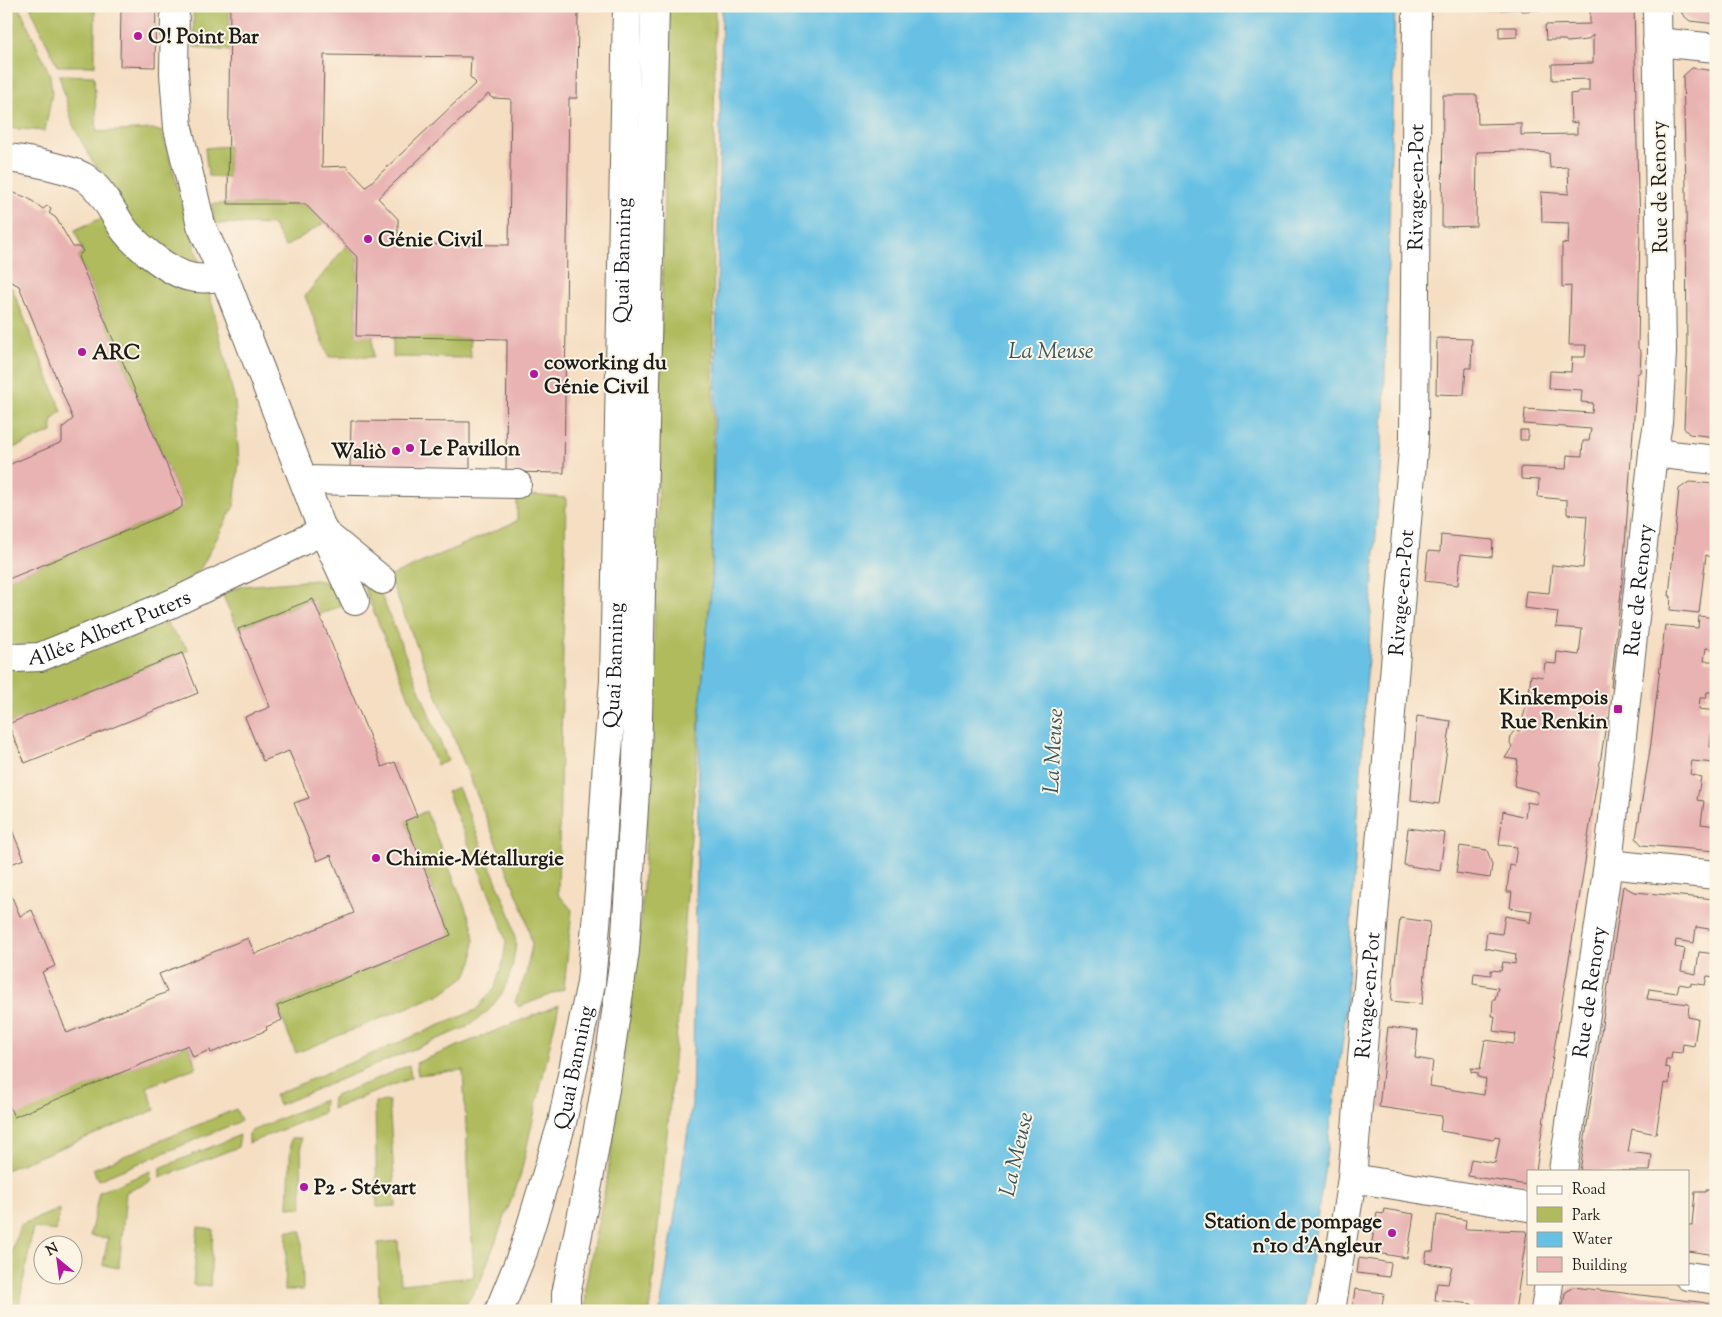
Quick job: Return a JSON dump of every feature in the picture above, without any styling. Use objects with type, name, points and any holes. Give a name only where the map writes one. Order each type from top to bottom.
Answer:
[{"type":"street","points":[[175,6],[174,73],[178,128],[214,277],[304,480],[323,531],[355,601]]},
{"type":"street","name":"Quai Banning","points":[[499,1311],[523,1252],[562,1123],[591,983],[614,681],[627,6]]},
{"type":"street","name":"Quai Banning","points":[[566,1311],[566,1294],[589,1179],[604,1089],[625,951],[628,913],[637,749],[655,6]]},
{"type":"street","name":"Rivage-en-Pot","points":[[1331,1311],[1352,1178],[1414,438],[1417,6]]},
{"type":"street","name":"Rue de Renory","points":[[1563,1170],[1608,864],[1653,453],[1658,423],[1662,353],[1657,6]]},
{"type":"street","points":[[1658,42],[1716,48]]},
{"type":"street","points":[[6,158],[21,159],[84,177],[115,213],[122,226],[153,258],[188,277],[214,277]]},
{"type":"street","points":[[1653,453],[1716,460]]},
{"type":"street","points":[[304,480],[517,484]]},
{"type":"street","points":[[323,531],[382,580]]},
{"type":"street","name":"Allée Albert Puters","points":[[6,656],[16,658],[40,657],[173,603],[323,531]]},
{"type":"street","points":[[1608,864],[1716,874]]},
{"type":"street","points":[[1352,1178],[1527,1207]]},
{"type":"street","points":[[1690,1276],[1716,1280]]},
{"type":"street","points":[[1544,1311],[1549,1284]]},
{"type":"green space","points":[[6,6],[19,6],[50,75],[52,93],[45,131],[6,128]]},
{"type":"green space","points":[[30,6],[95,6],[95,66],[57,66]]},
{"type":"green space","points":[[193,6],[230,6],[230,51],[194,47]]},
{"type":"green space","points":[[668,6],[715,6],[712,578],[700,708],[679,1008],[650,1311],[585,1311],[586,1283],[608,1173],[641,920],[649,784],[656,572]]},
{"type":"green space","points":[[59,75],[94,76],[97,132],[153,129],[162,132],[201,268],[192,266],[161,250],[130,219],[112,185],[92,161],[73,125]]},
{"type":"green space","points":[[229,146],[228,178],[208,176],[205,148]]},
{"type":"green space","points":[[212,204],[305,204],[324,223],[285,247],[273,225],[214,223]]},
{"type":"green space","points":[[104,217],[208,290],[235,402],[239,462],[234,506],[201,568],[170,595],[42,647],[6,646],[6,580],[177,510],[182,501],[78,257],[83,251],[75,230]]},
{"type":"green space","points":[[346,246],[358,258],[356,335],[373,336],[373,357],[329,357],[305,296]]},
{"type":"green space","points":[[6,285],[12,288],[62,411],[53,420],[52,432],[6,451]]},
{"type":"green space","points":[[393,336],[470,338],[471,358],[393,357]]},
{"type":"green space","points":[[517,494],[566,498],[558,894],[572,910],[564,989],[519,1007],[515,1002],[526,974],[532,944],[524,912],[389,577],[517,521]]},
{"type":"green space","points":[[316,580],[330,583],[341,606],[319,615],[312,599],[238,629],[222,594],[242,586]]},
{"type":"green space","points":[[376,582],[448,761],[437,765],[364,588]]},
{"type":"green space","points":[[162,618],[189,650],[6,725],[6,664]]},
{"type":"green space","points":[[458,787],[511,917],[516,944],[512,969],[503,992],[488,1011],[467,1027],[279,1105],[274,1095],[476,1010],[495,987],[503,962],[506,942],[500,920],[447,792]]},
{"type":"green space","points":[[426,811],[472,924],[474,941],[473,959],[466,976],[443,993],[296,1053],[277,1006],[451,935],[405,821]]},
{"type":"green space","points":[[559,1005],[520,1177],[480,1282],[462,1311],[379,1311],[378,1243],[398,1241],[401,1284],[474,1277],[463,1070],[418,1075],[416,1063]]},
{"type":"green space","points":[[188,1045],[197,1067],[147,1087],[155,1110],[6,1170],[6,1099],[14,1116]]},
{"type":"green space","points":[[409,1065],[411,1078],[332,1109],[333,1097]]},
{"type":"green space","points":[[324,1100],[323,1113],[249,1143],[249,1132]]},
{"type":"green space","points":[[389,1101],[396,1206],[377,1207],[375,1102]]},
{"type":"green space","points":[[236,1109],[241,1121],[98,1180],[93,1169]]},
{"type":"green space","points":[[240,1135],[238,1147],[160,1178],[160,1168]]},
{"type":"green space","points":[[291,1138],[301,1138],[302,1208],[288,1207]]},
{"type":"green space","points":[[151,1171],[150,1182],[126,1192],[119,1268],[103,1265],[108,1238],[90,1236],[99,1192]]},
{"type":"green space","points":[[60,1209],[56,1231],[33,1228],[18,1311],[6,1311],[6,1270],[20,1225]]},
{"type":"green space","points":[[198,1227],[213,1229],[210,1286],[193,1285]]},
{"type":"green space","points":[[287,1231],[302,1231],[303,1290],[285,1290]]},
{"type":"water","name":"La Meuse","points":[[722,6],[1395,6],[1384,409],[1344,1032],[1304,1311],[660,1311],[692,1104],[700,708],[712,578]]},
{"type":"building","name":"O! Point Bar","points":[[121,6],[156,6],[155,67],[120,66]]},
{"type":"building","name":"Génie Civil","points":[[230,6],[578,6],[577,98],[569,98],[564,473],[506,472],[507,339],[356,336],[358,258],[305,204],[228,204]],"holes":[[[324,55],[471,57],[470,77],[476,83],[366,187],[346,166],[322,167]],[[488,94],[492,98],[511,99],[509,245],[398,244],[398,219],[378,198]]]},
{"type":"building","points":[[1477,6],[1569,6],[1569,9],[1477,11]]},
{"type":"building","points":[[1590,6],[1634,6],[1640,225],[1638,348],[1641,352],[1640,372],[1637,374],[1623,573],[1611,687],[1615,688],[1611,719],[1607,718],[1536,1170],[1527,1170],[1527,1185],[1468,1176],[1471,1159],[1495,1163],[1500,1137],[1495,1136],[1493,1140],[1440,1131],[1442,1116],[1379,1107],[1388,1027],[1418,1031],[1415,1058],[1433,1061],[1430,1086],[1484,1095],[1486,1079],[1478,1077],[1478,1073],[1471,1072],[1471,1068],[1480,1069],[1485,1040],[1514,1044],[1516,1034],[1493,1031],[1495,1016],[1492,1016],[1493,999],[1495,999],[1498,988],[1473,984],[1474,973],[1491,975],[1491,970],[1501,971],[1503,962],[1515,964],[1516,954],[1485,948],[1487,932],[1502,934],[1505,916],[1526,920],[1530,923],[1532,911],[1510,908],[1512,892],[1507,892],[1508,881],[1510,865],[1514,866],[1517,847],[1499,845],[1503,811],[1525,817],[1527,802],[1537,804],[1538,792],[1514,786],[1518,760],[1505,758],[1512,747],[1510,744],[1511,735],[1515,730],[1520,731],[1529,693],[1531,675],[1543,677],[1545,663],[1556,664],[1557,652],[1579,655],[1582,629],[1556,627],[1558,612],[1524,608],[1526,591],[1549,593],[1552,565],[1583,568],[1587,516],[1567,514],[1567,500],[1538,497],[1539,480],[1521,479],[1521,467],[1566,469],[1567,455],[1582,456],[1583,441],[1589,441],[1591,429],[1524,424],[1525,409],[1592,413],[1593,403],[1581,402],[1582,390],[1549,388],[1550,371],[1571,372],[1572,357],[1585,357],[1586,345],[1569,345],[1571,286],[1562,287],[1562,243],[1568,244],[1569,223],[1542,222],[1541,192],[1569,194],[1568,167],[1550,168],[1549,153],[1522,151],[1477,152],[1476,226],[1442,227],[1443,95],[1477,95],[1478,124],[1521,123],[1521,135],[1577,134],[1577,122],[1571,123],[1570,94],[1578,93],[1578,91],[1589,91],[1589,79],[1552,80],[1552,64],[1593,63],[1593,35],[1587,40],[1567,42],[1565,40],[1546,40],[1545,25],[1590,24]]},
{"type":"building","points":[[1682,6],[1716,6],[1716,24],[1690,21],[1682,14]]},
{"type":"building","points":[[1499,27],[1517,27],[1517,37],[1499,38]]},
{"type":"building","points":[[1692,68],[1716,71],[1716,437],[1689,434],[1684,428],[1687,357],[1683,76]]},
{"type":"building","name":"ARC","points":[[13,189],[14,193],[28,198],[43,209],[47,206],[50,207],[49,213],[56,218],[73,247],[80,247],[83,251],[78,257],[182,501],[182,507],[6,580],[6,466],[62,442],[62,428],[73,419],[19,286],[6,279],[6,192]]},
{"type":"building","points":[[1437,338],[1472,339],[1471,368],[1466,368],[1464,395],[1436,394]]},
{"type":"building","name":"Le Pavillon","points":[[351,421],[470,422],[470,473],[350,470]]},
{"type":"building","points":[[1520,430],[1528,430],[1528,440],[1520,440]]},
{"type":"building","points":[[1689,482],[1716,484],[1716,559],[1706,555],[1699,613],[1670,610],[1671,596],[1669,596],[1679,489]]},
{"type":"building","points":[[1441,535],[1493,540],[1492,557],[1461,554],[1458,585],[1425,581],[1428,551],[1440,552]]},
{"type":"building","name":"Chimie-Métallurgie","points":[[313,599],[382,767],[395,762],[417,816],[405,821],[451,935],[277,1006],[282,1020],[266,1027],[267,1030],[211,1053],[210,1050],[193,1057],[188,1045],[14,1117],[6,1099],[6,883],[20,916],[32,910],[55,966],[42,972],[67,1033],[167,992],[159,974],[248,938],[255,954],[354,913],[331,855],[317,861],[294,803],[309,798],[289,751],[263,761],[245,717],[270,707],[238,629]]},
{"type":"building","points":[[1699,616],[1716,618],[1716,649],[1706,648],[1704,661],[1716,661],[1716,692],[1707,692],[1706,698],[1700,698],[1699,709],[1716,711],[1716,727],[1712,727],[1710,747],[1716,747],[1716,763],[1692,761],[1690,774],[1701,777],[1697,800],[1704,801],[1701,824],[1716,826],[1716,851],[1642,845],[1636,838],[1651,743],[1665,625],[1698,628]]},
{"type":"building","points":[[182,653],[198,693],[25,763],[8,724]]},
{"type":"building","points":[[1417,716],[1451,721],[1439,804],[1411,800]]},
{"type":"building","points":[[6,816],[24,859],[6,866]]},
{"type":"building","points":[[1408,828],[1445,833],[1440,871],[1404,865]]},
{"type":"building","points":[[1460,846],[1487,850],[1492,865],[1490,878],[1456,873]]},
{"type":"building","points":[[1623,886],[1634,892],[1716,899],[1716,930],[1696,927],[1694,943],[1676,940],[1675,947],[1685,949],[1681,971],[1696,974],[1699,952],[1716,954],[1716,977],[1707,976],[1705,985],[1691,983],[1691,986],[1679,984],[1677,993],[1649,989],[1647,999],[1689,1004],[1688,1017],[1698,1019],[1694,1046],[1683,1044],[1682,1053],[1672,1052],[1671,1059],[1666,1059],[1665,1067],[1670,1068],[1669,1084],[1664,1083],[1656,1134],[1632,1129],[1628,1152],[1652,1155],[1650,1170],[1580,1170]]},
{"type":"building","points":[[1400,918],[1430,922],[1422,1004],[1391,1001]]},
{"type":"building","points":[[1706,1190],[1716,1190],[1716,1255],[1690,1251],[1690,1225],[1692,1225],[1695,1192],[1706,1192]]},
{"type":"building","name":"Station de pompage n°10 d'Angleur","points":[[1384,1209],[1414,1214],[1407,1258],[1370,1252],[1377,1213],[1383,1214]]},
{"type":"building","points":[[1437,1215],[1466,1220],[1465,1229],[1527,1231],[1515,1311],[1471,1311],[1472,1304],[1435,1300],[1437,1283],[1448,1284],[1452,1267],[1425,1263],[1427,1251],[1433,1252]]},
{"type":"building","points":[[1359,1258],[1391,1263],[1389,1277],[1357,1273]]},
{"type":"building","points":[[1573,1287],[1716,1304],[1716,1311],[1562,1311],[1565,1293]]},
{"type":"building","points":[[1355,1289],[1384,1293],[1381,1311],[1352,1311]]},
{"type":"place","name":"O! Point Bar","points":[[138,36]]},
{"type":"place","name":"Génie Civil","points":[[368,239]]},
{"type":"place","name":"ARC","points":[[82,352]]},
{"type":"place","name":"coworking du Génie Civil","points":[[534,374]]},
{"type":"place","name":"Le Pavillon","points":[[410,448]]},
{"type":"place","name":"Waliò","points":[[396,451]]},
{"type":"place","name":"Kinkempois Rue Renkin","points":[[1618,709]]},
{"type":"place","name":"Chimie-Métallurgie","points":[[376,858]]},
{"type":"place","name":"P2 - Stévart","points":[[304,1187]]},
{"type":"place","name":"Station de pompage n°10 d'Angleur","points":[[1392,1233]]}]
